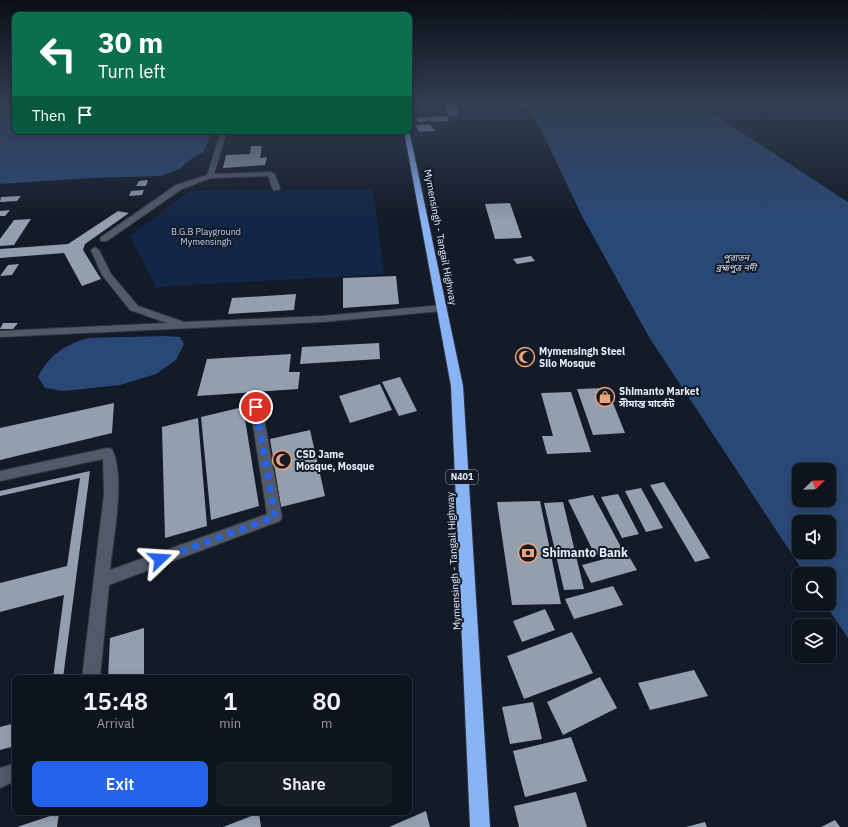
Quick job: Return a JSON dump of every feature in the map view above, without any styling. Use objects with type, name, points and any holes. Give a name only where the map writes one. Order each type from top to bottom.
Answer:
[{"type":"highway","name":"Mymensingh - Tangail Highway","points":[[409,143],[457,386],[480,827]]},
{"type":"street","points":[[210,176],[220,143]]},
{"type":"street","points":[[104,239],[179,187],[210,176],[271,174],[276,188]]},
{"type":"street","points":[[95,250],[107,275],[134,308],[185,326]]},
{"type":"street","points":[[0,334],[322,318],[442,308]]},
{"type":"street","points":[[102,580],[275,517],[256,407]]},
{"type":"street","points":[[0,476],[107,453],[110,461],[111,494],[91,675]]},
{"type":"street","points":[[0,778],[12,773]]},
{"type":"green space","name":"B.G.B Playground Mymensingh","points":[[373,189],[384,274],[156,287],[130,236],[190,191]]},
{"type":"water","points":[[0,143],[208,143],[203,153],[195,156],[179,169],[161,176],[90,178],[0,184]]},
{"type":"water","name":"পুরাতন ব্রহ্মপুত্র নদী","points":[[547,143],[757,143],[848,202],[848,638],[830,611],[836,611],[836,567],[800,567],[795,559],[836,559],[836,515],[792,515],[792,554],[649,337],[582,216]]},
{"type":"water","points":[[180,337],[184,344],[176,360],[156,374],[120,385],[64,391],[45,388],[38,377],[47,363],[58,352],[65,347],[88,338]]},
{"type":"building","points":[[251,146],[262,146],[260,158],[267,157],[265,165],[223,168],[226,155],[250,154]]},
{"type":"building","points":[[148,180],[146,186],[136,186],[139,181]]},
{"type":"building","points":[[144,190],[142,195],[129,196],[131,191]]},
{"type":"building","points":[[21,196],[17,201],[0,202],[1,197]]},
{"type":"building","points":[[510,203],[522,238],[495,239],[485,204]]},
{"type":"building","points":[[10,210],[5,216],[0,216],[0,211]]},
{"type":"building","points":[[118,211],[129,213],[85,244],[83,250],[101,279],[82,286],[64,253],[0,258],[0,249],[68,244]]},
{"type":"building","points":[[31,219],[14,245],[0,246],[0,239],[14,220]]},
{"type":"building","points":[[531,256],[535,261],[517,264],[513,259]]},
{"type":"building","points":[[19,264],[12,275],[0,276],[8,265]]},
{"type":"building","points":[[396,276],[399,304],[343,308],[343,278]]},
{"type":"building","points":[[296,294],[294,310],[228,314],[232,298]]},
{"type":"building","points":[[3,323],[18,323],[13,329],[0,329]]},
{"type":"building","points":[[379,343],[380,359],[300,364],[302,347]]},
{"type":"building","points":[[291,354],[289,372],[300,372],[298,389],[197,396],[207,359]]},
{"type":"building","points":[[400,377],[417,411],[399,416],[382,382]]},
{"type":"building","points":[[380,384],[392,410],[350,423],[339,396]]},
{"type":"building","points":[[607,388],[625,433],[593,435],[577,389]]},
{"type":"building","points":[[571,392],[591,452],[547,454],[542,436],[553,436],[541,393]]},
{"type":"building","points":[[114,403],[112,433],[0,460],[0,428]]},
{"type":"building","points":[[243,407],[259,506],[211,520],[201,417]]},
{"type":"building","points":[[198,418],[207,526],[165,538],[162,427]]},
{"type":"building","points":[[310,430],[325,496],[281,507],[270,439]]},
{"type":"building","points":[[90,471],[63,675],[53,675],[64,595],[0,612],[0,583],[67,566],[80,478],[0,496],[0,491]]},
{"type":"building","points":[[664,482],[710,558],[695,562],[650,485]]},
{"type":"building","points":[[641,488],[663,528],[646,532],[625,491]]},
{"type":"building","points":[[618,494],[639,534],[622,538],[601,497]]},
{"type":"building","points":[[593,495],[622,549],[595,555],[568,500]]},
{"type":"building","name":"Shimanto Bank","points":[[540,501],[561,604],[512,605],[497,502]]},
{"type":"building","points":[[563,502],[584,589],[564,590],[544,503]]},
{"type":"building","points":[[627,553],[637,570],[591,583],[582,565]]},
{"type":"building","points":[[613,586],[623,605],[574,619],[565,599]]},
{"type":"building","points":[[545,609],[555,630],[522,642],[513,621]]},
{"type":"building","points":[[144,628],[144,675],[108,675],[110,638]]},
{"type":"building","points":[[572,632],[593,673],[524,699],[507,656]]},
{"type":"building","points":[[694,670],[708,696],[650,710],[638,683]]},
{"type":"building","points":[[600,677],[617,708],[563,735],[547,702]]},
{"type":"building","points":[[533,702],[542,739],[510,744],[502,707]]},
{"type":"building","points":[[12,724],[12,747],[0,750],[0,727]]},
{"type":"building","points":[[571,737],[587,781],[525,797],[513,751]]},
{"type":"building","points":[[576,792],[587,827],[519,827],[514,806]]},
{"type":"building","points":[[426,811],[430,827],[389,827]]},
{"type":"building","points":[[53,815],[59,815],[57,827],[17,827]]},
{"type":"building","points":[[254,815],[259,815],[261,827],[223,827]]},
{"type":"building","points":[[835,820],[840,827],[821,827]]},
{"type":"building","points":[[705,822],[707,827],[686,827]]},
{"type":"place","name":"Mymensingh Steel Silo Mosque","points":[[525,357]]},
{"type":"place","name":"Shimanto Market সীমান্ত মার্কেট","points":[[605,397]]},
{"type":"place","name":"CSD Jame Mosque, Mosque","points":[[282,460]]},
{"type":"place","name":"Shimanto Bank","points":[[528,553]]},
{"type":"route","points":[[160,559],[275,517],[256,407]]}]
